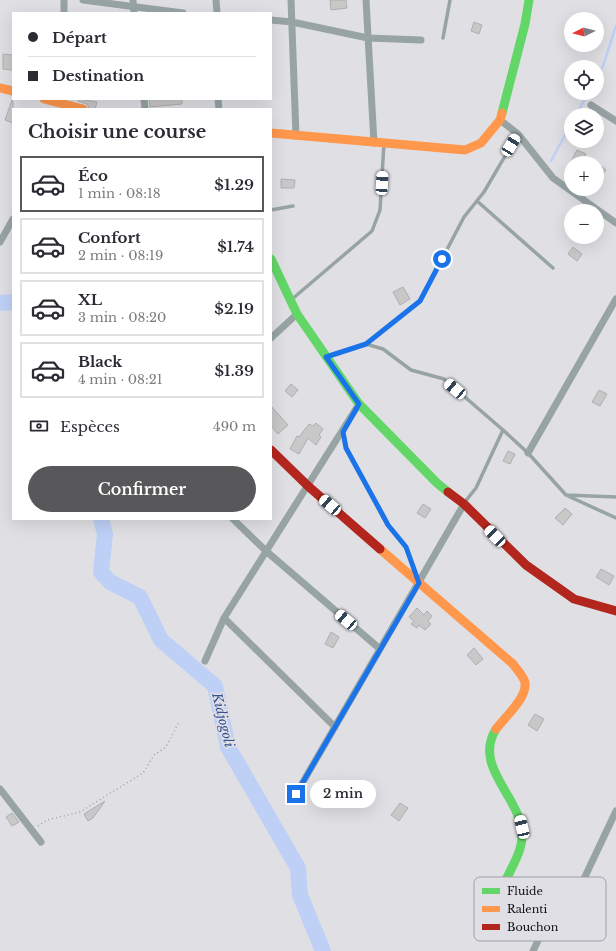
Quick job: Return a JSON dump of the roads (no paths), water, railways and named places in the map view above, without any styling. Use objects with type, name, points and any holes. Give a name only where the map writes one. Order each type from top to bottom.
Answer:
[{"type":"street","points":[[64,0],[64,12]]},
{"type":"street","points":[[83,0],[175,12]]},
{"type":"street","points":[[216,0],[217,12]]},
{"type":"street","points":[[291,0],[296,136]]},
{"type":"street","points":[[366,0],[374,142]]},
{"type":"street","points":[[272,133],[465,150],[481,143],[500,120],[525,24],[529,0]]},
{"type":"street","points":[[272,20],[292,22],[368,38],[421,40]]},
{"type":"street","points":[[0,88],[12,91]]},
{"type":"street","points":[[48,100],[80,108]]},
{"type":"street","points":[[591,105],[616,121]]},
{"type":"street","points":[[500,120],[518,134],[553,178],[616,224]]},
{"type":"street","points":[[0,242],[12,221]]},
{"type":"street","points":[[272,261],[297,314],[359,404],[437,483],[464,504],[526,565],[574,599],[616,611]]},
{"type":"street","points":[[528,453],[616,299]]},
{"type":"street","points":[[272,337],[297,314]]},
{"type":"street","points":[[205,661],[224,618],[343,432],[359,404]]},
{"type":"street","points":[[272,451],[308,486],[513,664],[525,684],[522,695],[491,736],[490,762],[519,815],[522,827],[522,838],[507,877]]},
{"type":"street","points":[[296,794],[464,504]]},
{"type":"street","points":[[234,520],[266,551],[380,649]]},
{"type":"street","points":[[224,618],[335,727]]},
{"type":"street","points":[[0,789],[41,842]]},
{"type":"street","points":[[585,877],[616,811]]},
{"type":"street","points":[[533,951],[538,941]]},
{"type":"lane","points":[[444,38],[450,0]]},
{"type":"lane","points":[[326,357],[366,344],[420,301],[464,218],[484,192],[518,134]]},
{"type":"lane","points":[[290,300],[372,232],[380,210],[384,143]]},
{"type":"lane","points":[[477,201],[552,268]]},
{"type":"lane","points":[[272,210],[293,206]]},
{"type":"lane","points":[[366,344],[383,348],[411,370],[444,379],[528,453],[566,495],[616,518]]},
{"type":"lane","points":[[464,504],[476,488],[503,430]]},
{"type":"lane","points":[[343,432],[346,448],[384,518],[406,547],[419,583]]},
{"type":"lane","points":[[566,495],[616,497]]},
{"type":"waterway","points":[[604,63],[616,26]]},
{"type":"waterway","points":[[580,108],[584,100]]},
{"type":"waterway","points":[[551,161],[564,137]]},
{"type":"waterway","name":"Kidjogoli","points":[[0,303],[12,302]]},
{"type":"waterway","name":"Kidjogoli","points":[[101,520],[105,534],[101,572],[110,582],[140,597],[161,640],[215,686],[228,747],[298,868],[300,895],[323,951]]}]
